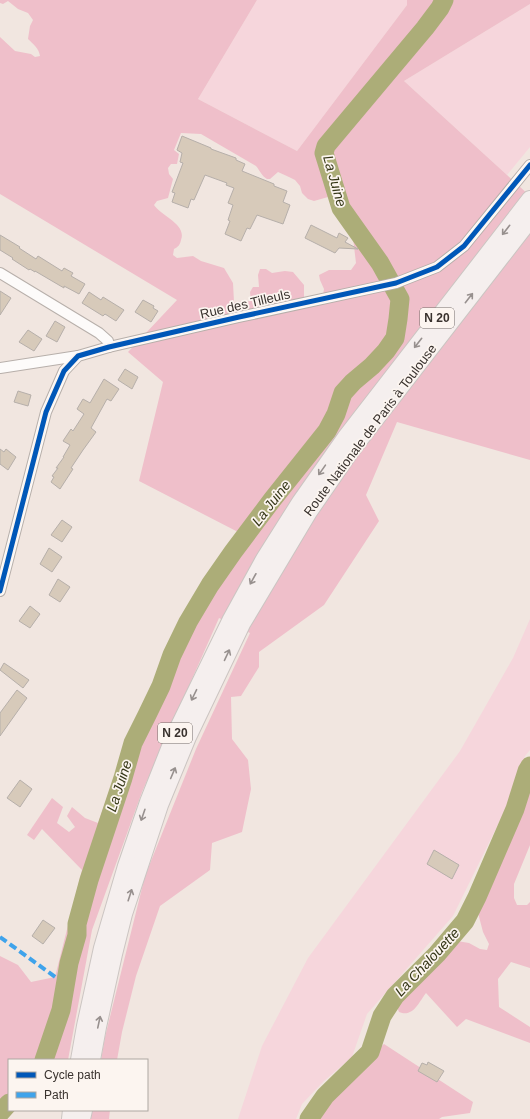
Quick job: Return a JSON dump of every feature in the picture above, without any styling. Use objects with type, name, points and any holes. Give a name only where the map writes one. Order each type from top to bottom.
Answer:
[{"type":"main road","name":"Route Nationale de Paris à Toulouse","points":[[79,1059],[102,948],[126,866],[148,802],[175,734],[231,619],[264,559],[300,502],[345,438],[530,199]]},
{"type":"main road","name":"Route Nationale de Paris à Toulouse","points":[[92,1059],[114,954],[123,921],[160,806],[188,737],[242,624],[309,512],[351,451],[530,220]]},
{"type":"street","name":"Rue des Tilleuls","points":[[0,368],[78,356],[110,347],[239,317],[398,282],[437,267],[464,246],[530,165]]},
{"type":"street","points":[[0,273],[99,332],[108,341],[110,347]]},
{"type":"street","points":[[0,591],[2,574],[46,412],[64,372],[78,356]]},
{"type":"shaded area","points":[[0,0],[257,0],[198,99],[297,151],[407,5],[407,0],[530,0],[530,4],[404,81],[530,196],[530,460],[397,422],[366,495],[379,521],[324,605],[259,652],[259,667],[241,696],[231,697],[232,739],[248,760],[251,789],[242,832],[212,843],[210,870],[160,906],[136,976],[122,1032],[117,1059],[101,1059],[105,1037],[145,876],[196,749],[250,633],[219,618],[142,792],[92,930],[68,1059],[8,1059],[8,1098],[0,1105],[0,956],[18,965],[31,982],[55,977],[82,870],[42,829],[34,840],[27,835],[52,798],[63,807],[57,823],[69,832],[75,827],[67,816],[72,807],[85,818],[98,823],[129,734],[193,604],[238,532],[139,481],[163,382],[128,352],[177,300],[0,194],[0,37],[15,51],[31,54],[35,57],[40,56],[37,48],[28,39],[30,26],[33,20],[28,13],[18,9],[8,1],[3,4],[0,3]],"holes":[[[181,133],[201,134],[256,166],[262,175],[267,179],[270,179],[278,172],[295,180],[300,186],[302,193],[308,199],[314,201],[328,197],[345,219],[353,238],[356,263],[351,270],[329,270],[319,275],[324,289],[323,295],[304,298],[304,285],[293,272],[285,271],[272,273],[266,269],[260,269],[258,275],[259,287],[253,287],[250,292],[251,301],[234,302],[233,283],[224,268],[201,261],[193,256],[177,258],[173,255],[174,249],[179,246],[181,242],[182,234],[177,225],[154,205],[157,201],[168,198],[173,179],[169,174],[168,168],[171,164],[177,164],[179,154],[174,150]]]},
{"type":"shaded area","points":[[257,0],[407,0],[407,5],[297,151],[198,99]]},
{"type":"shaded area","points":[[530,4],[530,147],[507,175],[404,81]]},
{"type":"shaded area","points":[[530,619],[530,750],[525,756],[511,798],[453,916],[367,1014],[352,1057],[324,1081],[302,1104],[296,1119],[238,1119],[262,1046],[308,958],[460,751],[513,658]]},
{"type":"shaded area","points":[[530,780],[530,845],[514,884],[514,898],[517,905],[527,905],[530,902],[530,968],[511,962],[498,979],[499,1007],[530,1027],[530,1043],[466,1019],[457,1027],[426,993],[412,1011],[408,1013],[399,1012],[397,1007],[397,997],[413,982],[425,977],[457,941],[469,943],[480,949],[487,950],[489,944],[483,932],[477,909],[510,833]]},
{"type":"shaded area","points":[[384,1044],[473,1102],[470,1113],[442,1117],[439,1119],[315,1119],[317,1113]]},
{"type":"shaded area","points":[[91,1111],[110,1111],[109,1119],[91,1119]]},
{"type":"building","points":[[182,136],[236,158],[236,160],[245,164],[242,171],[287,191],[283,202],[290,205],[283,224],[257,215],[250,229],[247,228],[241,241],[225,234],[230,221],[228,220],[233,205],[228,203],[234,188],[226,185],[227,183],[205,175],[194,200],[191,199],[188,208],[172,202],[175,193],[172,192],[183,163],[180,162],[182,153],[177,150]]},
{"type":"building","points":[[311,225],[337,238],[339,233],[348,238],[345,242],[358,249],[339,248],[335,253],[305,238]]},
{"type":"building","points":[[0,235],[36,259],[38,256],[62,271],[64,268],[73,273],[71,276],[85,284],[79,294],[64,286],[64,288],[35,271],[29,270],[12,259],[13,258],[0,250]]},
{"type":"building","points":[[0,291],[11,298],[0,315]]},
{"type":"building","points":[[89,292],[101,300],[103,297],[124,310],[116,321],[105,314],[103,316],[82,303]]},
{"type":"building","points":[[143,300],[154,306],[153,308],[158,311],[151,322],[135,312]]},
{"type":"building","points":[[55,321],[65,327],[57,342],[46,336]]},
{"type":"building","points":[[28,330],[42,339],[34,351],[19,342]]},
{"type":"building","points":[[125,369],[138,377],[132,389],[118,380]]},
{"type":"building","points":[[104,379],[119,389],[111,401],[107,399],[91,428],[96,432],[71,468],[73,469],[60,489],[51,482],[54,477],[52,476],[58,468],[56,468],[70,445],[63,441],[71,429],[73,431],[84,414],[77,409],[83,399],[90,403]]},
{"type":"building","points":[[18,391],[31,395],[28,406],[14,402]]},
{"type":"building","points":[[0,449],[4,452],[6,449],[16,457],[8,470],[0,464]]},
{"type":"building","points":[[62,520],[72,527],[62,542],[51,535]]},
{"type":"building","points":[[49,548],[62,557],[52,572],[40,564]]},
{"type":"building","points":[[58,579],[70,587],[60,602],[49,595]]},
{"type":"building","points":[[30,606],[40,614],[30,628],[19,621]]},
{"type":"building","points":[[4,663],[29,680],[23,688],[0,670]]},
{"type":"building","points":[[17,690],[27,698],[0,736],[0,713]]},
{"type":"building","points":[[20,780],[32,789],[20,807],[7,798]]},
{"type":"building","points":[[434,850],[459,865],[452,879],[427,864]]},
{"type":"building","points":[[43,920],[55,928],[43,944],[32,936]]},
{"type":"building","points":[[428,1062],[444,1071],[437,1082],[418,1071],[422,1063],[427,1065]]},
{"type":"waterway","name":"La Juine","points":[[44,1059],[61,1010],[69,963],[77,935],[77,924],[89,880],[133,743],[161,686],[172,655],[188,622],[210,585],[233,552],[327,431],[336,414],[343,393],[353,382],[372,366],[386,351],[395,338],[400,299],[380,263],[341,208],[324,153],[326,146],[425,28],[444,0]]},
{"type":"waterway","name":"La Chalouette","points":[[309,1119],[325,1096],[370,1052],[382,1016],[395,996],[437,954],[465,921],[515,809],[530,766]]},
{"type":"waterway","name":"La Juine","points":[[0,1113],[8,1104]]},
{"type":"marked path","points":[[0,937],[58,979]]},
{"type":"cycle path","points":[[0,591],[46,412],[64,371],[78,356],[109,347],[239,317],[396,283],[437,267],[464,246],[530,165]]}]
